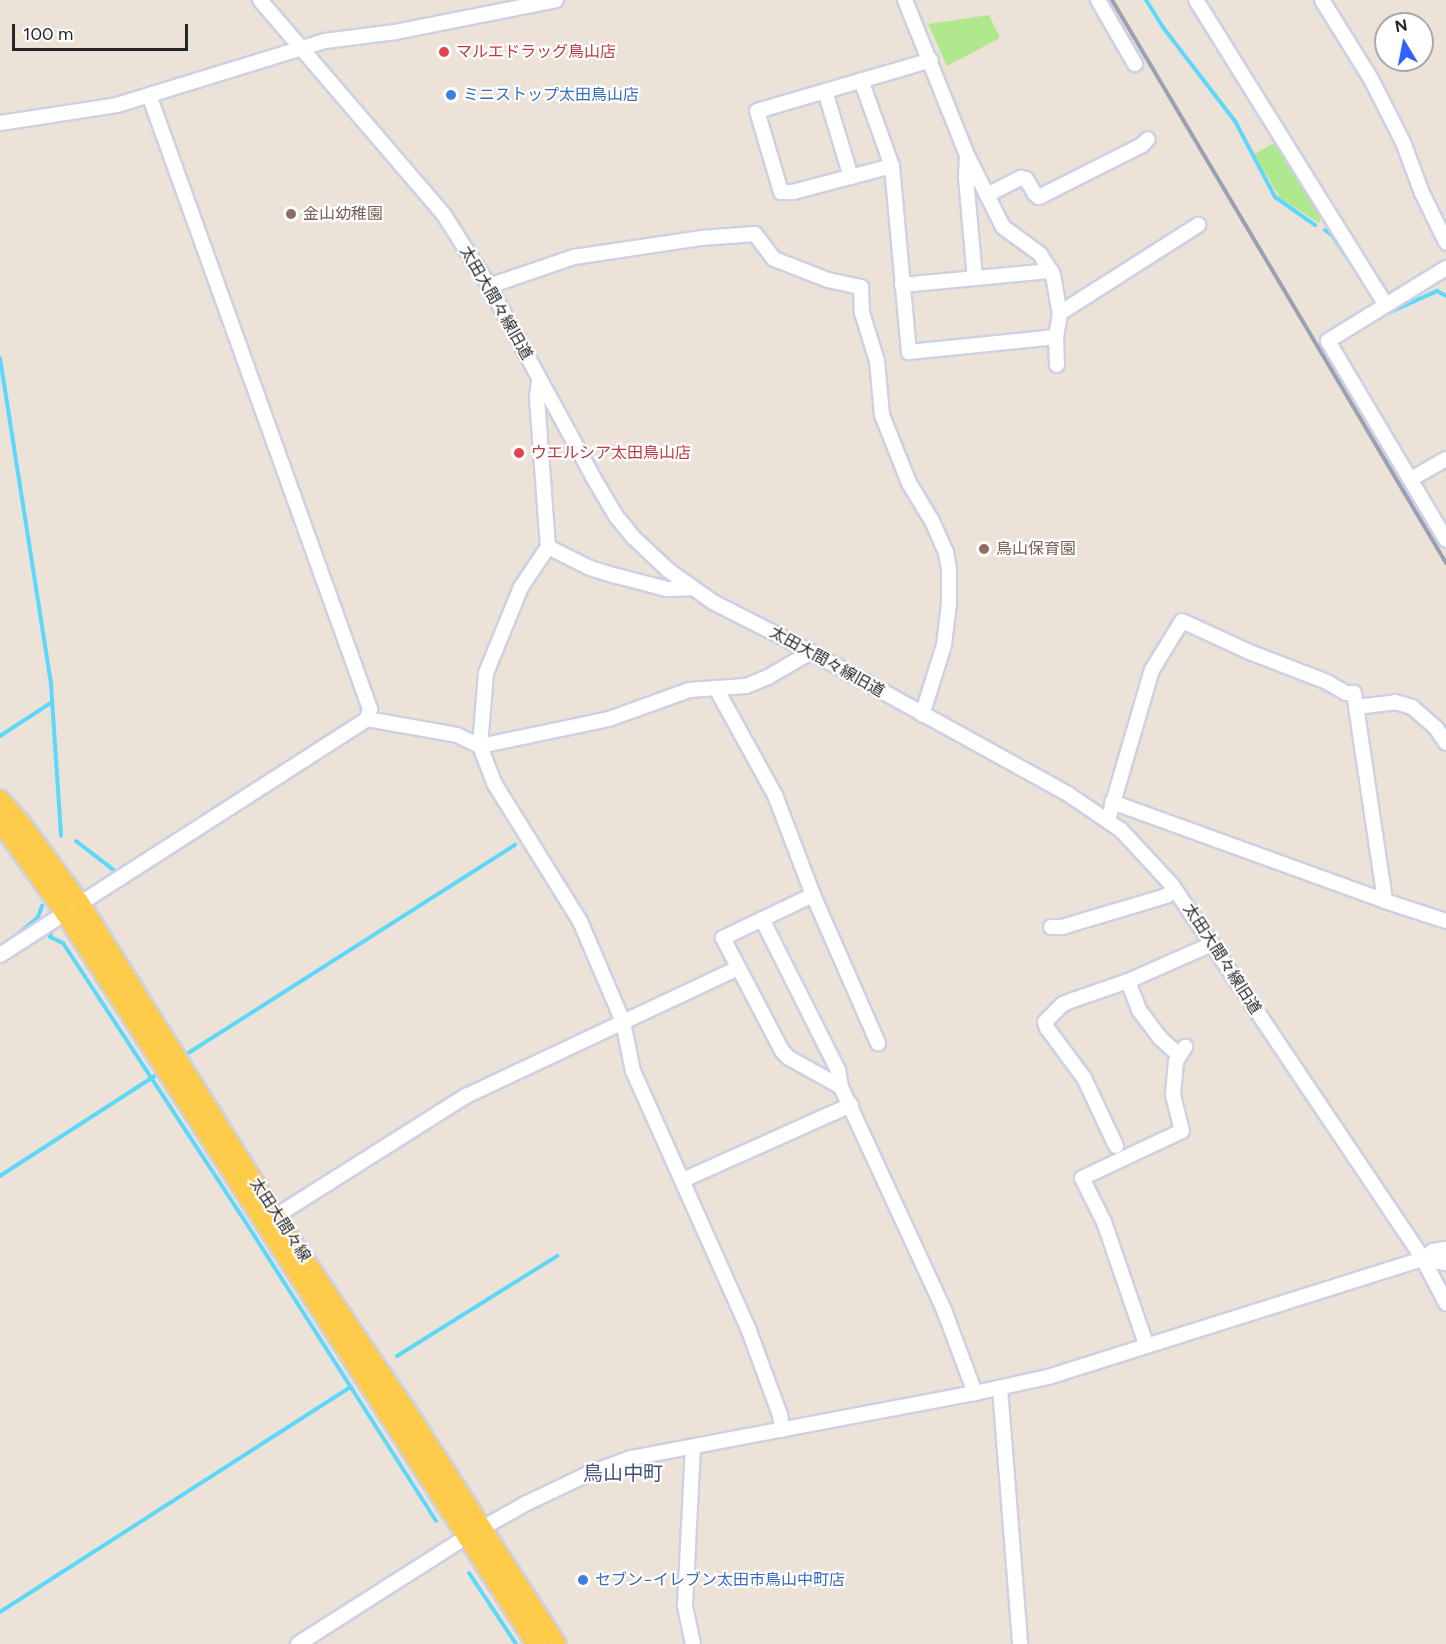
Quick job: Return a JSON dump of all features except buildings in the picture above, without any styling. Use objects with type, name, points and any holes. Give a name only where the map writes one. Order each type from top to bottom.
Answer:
[{"type":"main road","name":"太田大間々線","points":[[0,799],[22,824],[266,1222],[536,1644]]},
{"type":"main road","name":"太田大間々線","points":[[0,822],[72,908],[483,1528],[557,1644]]},
{"type":"street","name":"太田大間々線旧道","points":[[260,0],[444,215],[489,286],[539,381],[616,516],[652,557],[691,588],[1075,798],[1108,819],[1146,853],[1175,889],[1423,1259],[1446,1303]]},
{"type":"street","points":[[0,123],[117,105],[300,47],[522,9],[556,0]]},
{"type":"street","points":[[905,0],[931,60],[967,155],[1003,227],[1040,254],[1051,271],[1060,313],[1056,337],[1057,365]]},
{"type":"street","points":[[1098,0],[1135,64]]},
{"type":"street","points":[[1196,0],[1386,305]]},
{"type":"street","points":[[1322,0],[1371,79],[1404,142],[1422,193],[1446,242]]},
{"type":"street","points":[[892,166],[793,192],[781,192],[757,111],[931,60]]},
{"type":"street","points":[[861,80],[892,166],[909,352],[1056,337]]},
{"type":"street","points":[[825,91],[851,177]]},
{"type":"street","points":[[0,955],[367,719],[370,709],[150,95]]},
{"type":"street","points":[[987,195],[1021,178],[1026,178],[1039,197],[1142,145],[1148,139]]},
{"type":"street","points":[[967,155],[966,178],[975,278]]},
{"type":"street","points":[[1060,313],[1198,225]]},
{"type":"street","points":[[489,286],[574,256],[701,238],[755,234],[774,260],[828,280],[861,287],[862,313],[877,361],[882,415],[909,483],[932,521],[946,552],[949,569],[949,603],[944,645],[922,715]]},
{"type":"street","points":[[1445,270],[1328,341],[1446,540]]},
{"type":"street","points":[[902,285],[1051,271]]},
{"type":"street","points":[[539,381],[537,398],[548,547],[521,587],[486,673],[480,746],[494,783],[580,921],[623,1022],[633,1071],[748,1328],[780,1415],[782,1430]]},
{"type":"street","points":[[1411,479],[1446,459]]},
{"type":"street","points":[[548,547],[590,568],[617,576],[667,589],[691,588]]},
{"type":"street","points":[[1108,819],[1152,670],[1182,621],[1252,653],[1327,682],[1346,693],[1354,693],[1385,901]]},
{"type":"street","points":[[367,719],[458,735],[480,746],[609,719],[689,690],[717,690],[746,686],[768,677],[811,652]]},
{"type":"street","points":[[717,690],[775,795],[813,894],[878,1043]]},
{"type":"street","points":[[1357,707],[1395,702],[1412,707],[1437,728],[1446,743]]},
{"type":"street","points":[[1112,802],[1446,921]]},
{"type":"street","points":[[1051,927],[1062,927],[1166,896],[1175,889]]},
{"type":"street","points":[[813,894],[723,938],[782,1051],[789,1058],[841,1087]]},
{"type":"street","points":[[762,919],[838,1070],[841,1087],[944,1310],[975,1393]]},
{"type":"street","points":[[1116,1146],[1084,1078],[1045,1022],[1063,1004],[1128,981],[1212,944]]},
{"type":"street","points":[[276,1216],[466,1096],[738,969]]},
{"type":"street","points":[[1128,981],[1144,1016],[1160,1038],[1182,1051],[1173,1095],[1182,1131],[1082,1178],[1104,1222],[1146,1344]]},
{"type":"street","points":[[682,1180],[851,1105]]},
{"type":"street","points":[[298,1644],[466,1537],[527,1503],[590,1473],[631,1458],[975,1393],[1078,1369],[1146,1344],[1423,1259],[1433,1251],[1446,1248]]},
{"type":"street","points":[[1423,1259],[1446,1263]]},
{"type":"street","points":[[1000,1388],[1020,1644]]},
{"type":"street","points":[[693,1447],[686,1605],[693,1644]]},
{"type":"green space","points":[[989,15],[1000,38],[947,66],[928,24]]},
{"type":"green space","points":[[1280,140],[1319,207],[1317,208],[1318,215],[1322,214],[1319,223],[1280,198],[1254,154]]},
{"type":"waterway","points":[[1146,0],[1162,26],[1235,121],[1275,197],[1315,225]]},
{"type":"waterway","points":[[1325,230],[1332,235],[1370,292]]},
{"type":"waterway","points":[[1384,312],[1388,313],[1437,291],[1446,296]]},
{"type":"waterway","points":[[0,358],[51,684],[61,836]]},
{"type":"waterway","points":[[0,736],[52,702]]},
{"type":"waterway","points":[[76,841],[115,871]]},
{"type":"waterway","points":[[182,1057],[515,845]]},
{"type":"waterway","points":[[11,940],[38,917],[42,906]]},
{"type":"waterway","points":[[51,934],[50,937],[63,943],[243,1218],[436,1521]]},
{"type":"waterway","points":[[0,1176],[161,1072]]},
{"type":"waterway","points":[[397,1356],[557,1256]]},
{"type":"waterway","points":[[0,1612],[351,1387]]},
{"type":"waterway","points":[[469,1573],[516,1644]]},
{"type":"railway","points":[[1112,0],[1446,563]]},
{"type":"place","name":"マルエドラッグ鳥山店","points":[[444,52]]},
{"type":"place","name":"ミニストップ太田鳥山店","points":[[451,95]]},
{"type":"place","name":"金山幼稚園","points":[[291,214]]},
{"type":"place","name":"ウエルシア太田鳥山店","points":[[519,453]]},
{"type":"place","name":"鳥山保育園","points":[[984,549]]},
{"type":"place","name":"セブン−イレブン太田市鳥山中町店","points":[[583,1580]]},
{"type":"district","name":"鳥山中町","points":[[623,1473]]}]
